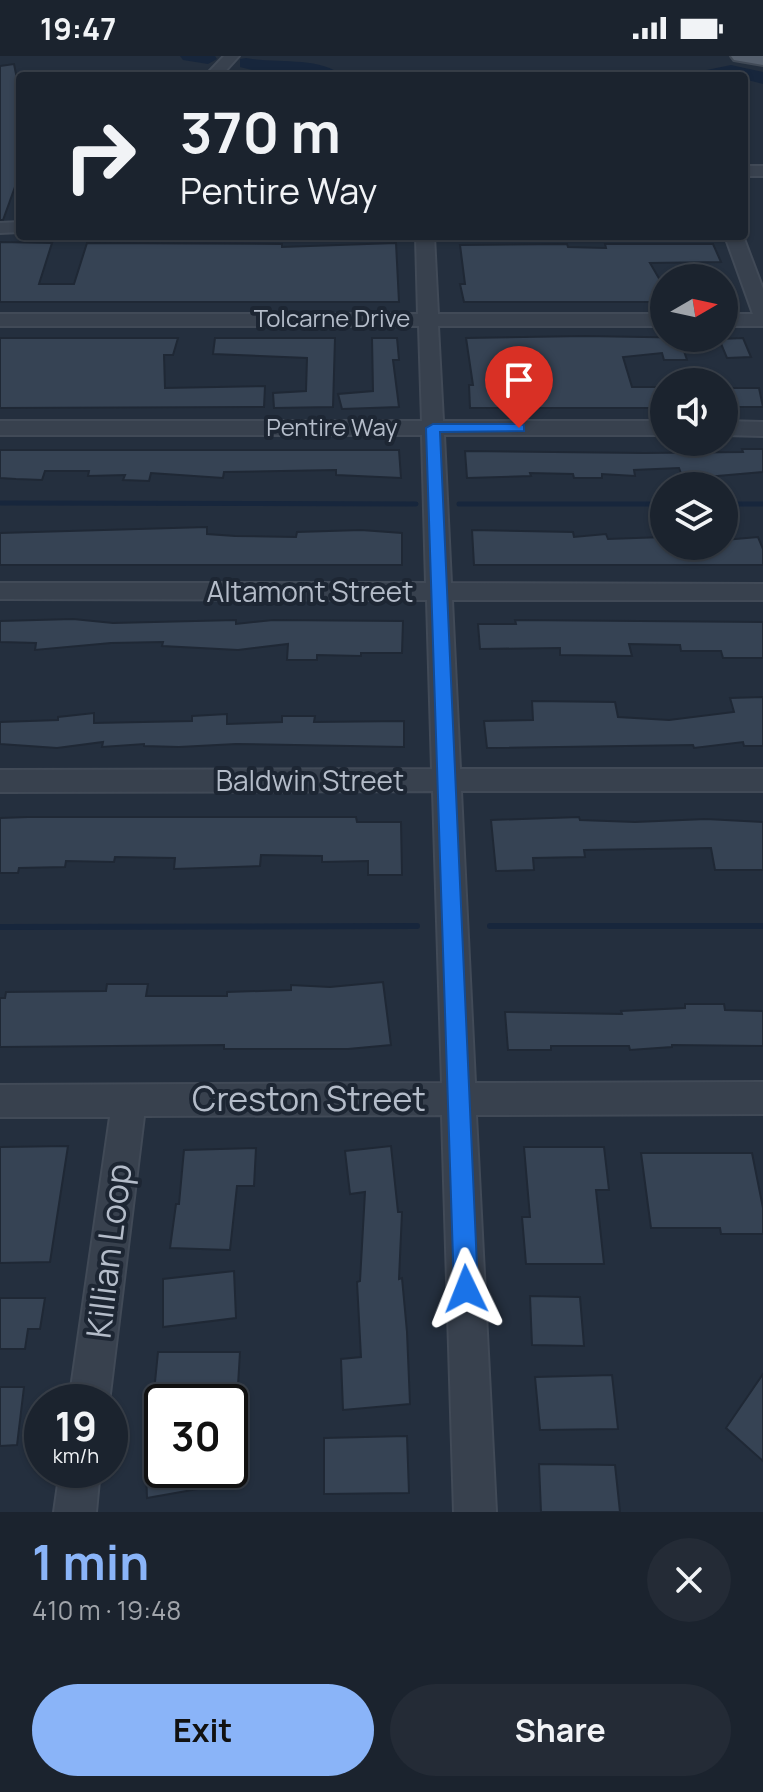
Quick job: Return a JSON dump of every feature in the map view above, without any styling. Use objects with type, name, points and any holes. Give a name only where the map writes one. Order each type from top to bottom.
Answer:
[{"type":"main road","points":[[741,56],[763,59]]},
{"type":"street","points":[[217,72],[232,56]]},
{"type":"street","points":[[425,240],[475,1512]]},
{"type":"street","points":[[735,240],[763,318],[738,319]]},
{"type":"street","name":"Tolcarne Drive","points":[[0,320],[650,320]]},
{"type":"street","name":"Pentire Way","points":[[0,428],[650,428]]},
{"type":"street","points":[[738,428],[763,429]]},
{"type":"street","name":"Altamont Street","points":[[0,591],[763,592]]},
{"type":"street","name":"Baldwin Street","points":[[0,781],[763,780]]},
{"type":"street","name":"Creston Street","points":[[0,1101],[763,1098]]},
{"type":"street","name":"Killian Loop","points":[[91,1384],[129,1100]]},
{"type":"street","points":[[75,1512],[78,1488]]},
{"type":"building","points":[[14,64],[16,74],[16,184],[3,220],[0,220],[0,66]]},
{"type":"building","points":[[0,242],[52,243],[39,284],[74,284],[87,243],[282,244],[282,247],[396,243],[399,302],[0,302]]},
{"type":"building","points":[[567,244],[568,247],[606,248],[605,244],[713,244],[721,262],[650,263],[650,302],[464,302],[460,284],[465,284],[460,245]]},
{"type":"building","points":[[650,337],[650,352],[684,352],[687,360],[664,360],[662,353],[623,357],[632,387],[650,387],[650,408],[470,408],[469,385],[473,385],[466,338]]},
{"type":"building","points":[[0,338],[178,338],[173,355],[164,355],[165,388],[265,386],[264,407],[0,408]]},
{"type":"building","points":[[215,338],[335,338],[333,407],[274,408],[273,393],[306,391],[307,358],[213,354]]},
{"type":"building","points":[[372,338],[397,338],[399,360],[393,360],[399,407],[342,409],[338,394],[373,391]]},
{"type":"building","points":[[738,338],[743,338],[751,357],[727,358],[724,352],[738,352]]},
{"type":"building","points":[[738,388],[759,388],[763,407],[738,407]]},
{"type":"building","points":[[742,449],[763,449],[763,472],[680,472],[679,468],[634,470],[635,476],[602,474],[602,478],[530,473],[531,476],[467,478],[465,451],[650,453],[650,456],[738,456],[738,452],[743,452]]},
{"type":"building","points":[[0,450],[399,450],[401,478],[336,475],[336,470],[224,472],[223,478],[151,473],[149,481],[123,480],[125,475],[88,476],[89,471],[45,471],[42,480],[0,478]]},
{"type":"building","points":[[207,527],[207,534],[235,536],[296,537],[297,532],[361,530],[402,533],[402,565],[0,565],[0,533]]},
{"type":"building","points":[[472,530],[573,532],[574,537],[606,534],[608,539],[650,538],[650,560],[738,560],[738,539],[758,537],[763,549],[763,565],[474,565]]},
{"type":"building","points":[[73,619],[113,623],[236,620],[236,624],[273,620],[403,621],[402,653],[317,655],[317,660],[287,660],[288,644],[238,650],[162,646],[163,642],[111,643],[35,650],[36,643],[0,642],[0,621]]},
{"type":"building","points":[[515,620],[763,622],[763,658],[723,658],[721,651],[681,651],[680,645],[629,644],[632,656],[560,655],[560,648],[480,649],[478,624],[516,624]]},
{"type":"building","points":[[763,697],[763,746],[744,746],[743,742],[694,748],[693,745],[487,748],[484,721],[533,720],[532,701],[615,702],[618,717],[669,720],[734,712],[730,698]]},
{"type":"building","points":[[94,713],[94,723],[192,721],[192,716],[227,714],[227,724],[282,722],[282,716],[315,716],[314,722],[404,721],[404,747],[236,744],[179,747],[144,744],[102,747],[103,742],[57,748],[0,744],[0,722],[58,720],[58,717]]},
{"type":"building","points":[[356,817],[357,822],[401,822],[402,875],[368,875],[368,861],[322,862],[322,856],[261,855],[260,866],[174,869],[175,858],[115,857],[114,862],[66,861],[65,867],[19,868],[18,873],[0,873],[0,818]]},
{"type":"building","points":[[579,817],[580,820],[635,822],[706,819],[763,822],[763,870],[715,870],[711,848],[584,850],[585,857],[533,858],[534,870],[496,871],[491,820]]},
{"type":"building","points":[[383,982],[391,1045],[348,1049],[224,1049],[224,1045],[0,1047],[0,998],[5,998],[6,992],[106,991],[107,984],[148,984],[146,996],[227,996],[227,992],[291,990],[291,985],[330,987]]},
{"type":"building","points":[[685,1004],[724,1004],[725,1010],[763,1011],[763,1046],[672,1045],[630,1050],[629,1046],[551,1046],[551,1050],[508,1050],[505,1012],[622,1014],[621,1011],[685,1008]]},
{"type":"building","points":[[68,1146],[50,1262],[0,1263],[0,1147]]},
{"type":"building","points":[[391,1146],[398,1212],[402,1212],[399,1279],[402,1278],[407,1332],[410,1404],[343,1410],[341,1359],[361,1357],[357,1282],[360,1281],[365,1192],[350,1194],[345,1151]]},
{"type":"building","points":[[524,1147],[604,1147],[609,1190],[596,1190],[604,1264],[526,1264],[522,1217],[530,1217]]},
{"type":"building","points":[[256,1148],[254,1186],[237,1186],[230,1250],[170,1248],[176,1204],[179,1204],[184,1150]]},
{"type":"building","points":[[641,1153],[752,1153],[763,1208],[763,1234],[721,1234],[720,1228],[651,1228]]},
{"type":"building","points":[[234,1271],[236,1318],[163,1327],[163,1279]]},
{"type":"building","points":[[530,1296],[580,1297],[584,1346],[532,1345]]},
{"type":"building","points":[[0,1298],[45,1298],[40,1329],[28,1329],[25,1349],[0,1349]]},
{"type":"building","points":[[158,1352],[240,1352],[238,1384],[155,1384]]},
{"type":"building","points":[[763,1374],[763,1461],[726,1428]]},
{"type":"building","points":[[612,1375],[618,1429],[540,1430],[535,1377]]},
{"type":"building","points":[[0,1387],[24,1387],[17,1445],[0,1446]]},
{"type":"building","points":[[407,1436],[409,1493],[324,1494],[324,1438]]},
{"type":"building","points":[[539,1464],[615,1465],[620,1512],[541,1512]]},
{"type":"building","points":[[147,1488],[204,1488],[147,1498]]},
{"type":"waterway","points":[[189,56],[208,59]]},
{"type":"waterway","points":[[246,63],[268,68],[305,66],[322,72]]},
{"type":"waterway","points":[[726,72],[736,72]]},
{"type":"waterway","points":[[748,75],[763,78]]},
{"type":"waterway","points":[[0,503],[416,504]]},
{"type":"waterway","points":[[459,504],[650,504]]},
{"type":"waterway","points":[[738,504],[763,504]]},
{"type":"waterway","points":[[0,927],[417,926]]},
{"type":"waterway","points":[[490,926],[763,926]]},
{"type":"route","points":[[466,1289],[433,428],[519,428]]}]
